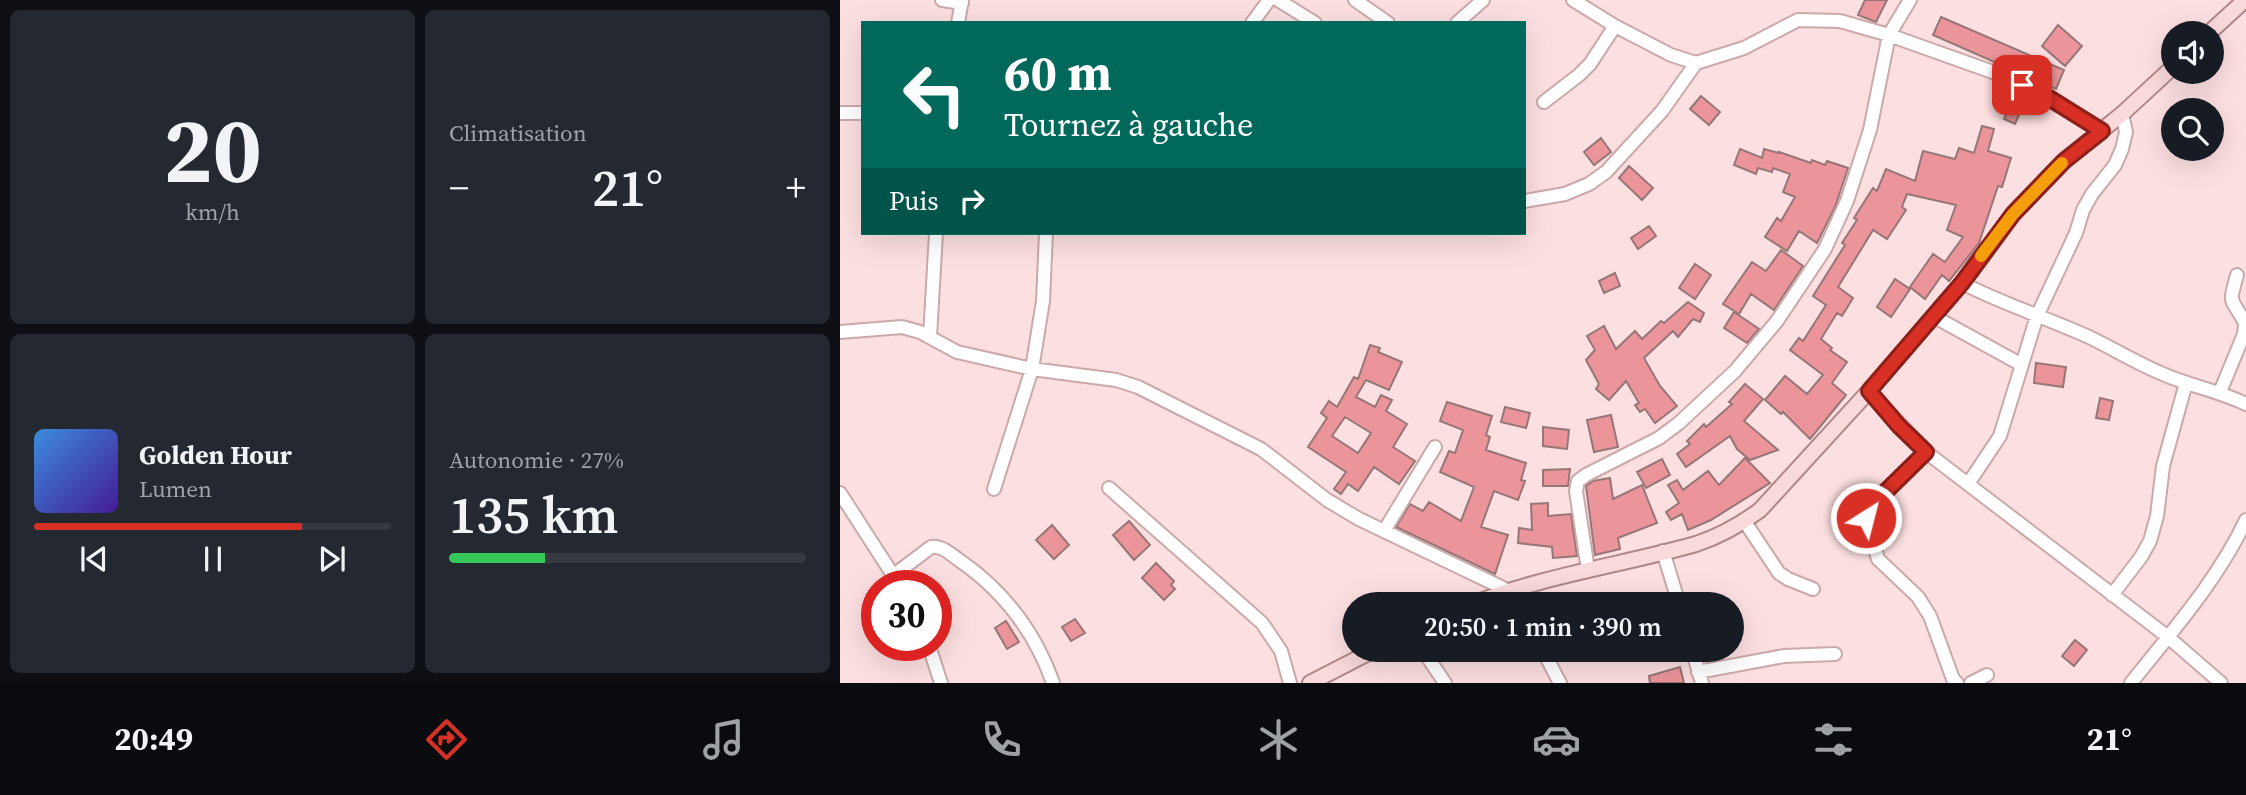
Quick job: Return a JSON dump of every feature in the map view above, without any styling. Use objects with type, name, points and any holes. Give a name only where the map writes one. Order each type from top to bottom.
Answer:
[{"type":"main road","points":[[2222,21],[2245,0]]},
{"type":"main road","points":[[1502,592],[1681,548],[1713,538],[1745,522],[1760,510],[1869,391],[1962,283],[2013,214],[2064,161],[2161,78]]},
{"type":"main road","points":[[1310,683],[1351,662]]},
{"type":"street","points":[[942,0],[962,1],[958,21]]},
{"type":"street","points":[[1253,21],[1269,0]]},
{"type":"street","points":[[1278,0],[1312,21]]},
{"type":"street","points":[[1354,0],[1385,21]]},
{"type":"street","points":[[1459,21],[1483,0]]},
{"type":"street","points":[[1573,0],[1615,26],[1671,55],[1696,63],[1744,48],[1798,20],[1840,21],[1889,35],[2004,76],[2041,93],[2102,131]]},
{"type":"street","points":[[1588,570],[1576,491],[1578,481],[1659,438],[1679,423],[1735,371],[1777,321],[1825,249],[1847,201],[1870,130],[1889,35],[1910,0]]},
{"type":"street","points":[[1544,102],[1590,64],[1615,26]]},
{"type":"street","points":[[1526,201],[1565,194],[1590,184],[1606,172],[1662,111],[1696,63]]},
{"type":"street","points":[[840,113],[861,113]]},
{"type":"street","points":[[1968,484],[2000,436],[2037,316],[2076,233],[2083,210],[2123,149],[2126,132],[2122,114]]},
{"type":"street","points":[[930,337],[936,235]]},
{"type":"street","points":[[994,489],[1032,369],[1043,301],[1046,235]]},
{"type":"street","points":[[2220,392],[2244,334],[2245,323],[2232,305],[2231,298],[2237,275]]},
{"type":"street","points":[[1962,283],[1994,299],[2087,336],[2155,371],[2220,392],[2246,404]]},
{"type":"street","points":[[1933,316],[2022,365]]},
{"type":"street","points":[[840,332],[902,327],[920,331],[957,352],[1032,369],[1116,380],[1139,387],[1261,449],[1327,500],[1384,531],[1507,590]]},
{"type":"street","points":[[2112,595],[2150,541],[2157,516],[2163,466],[2186,383]]},
{"type":"street","points":[[1869,391],[1926,452],[2168,637],[2221,683]]},
{"type":"street","points":[[1384,531],[1435,447]]},
{"type":"street","points":[[1926,452],[1874,503],[1866,518],[1878,559],[1918,597],[1930,616],[1956,683]]},
{"type":"street","points":[[1109,488],[1262,624],[1281,651],[1290,683]]},
{"type":"street","points":[[840,493],[890,570]]},
{"type":"street","points":[[2131,683],[2219,570],[2246,520]]},
{"type":"street","points":[[1745,522],[1779,573],[1812,589]]},
{"type":"street","points":[[908,570],[931,547],[942,548],[984,577],[1004,597],[1036,643],[1054,683]]},
{"type":"street","points":[[1663,551],[1675,592]]},
{"type":"street","points":[[1700,677],[1784,656],[1836,654]]},
{"type":"street","points":[[934,661],[941,683]]},
{"type":"street","points":[[1431,662],[1445,683]]},
{"type":"street","points":[[1549,662],[1560,683]]},
{"type":"street","points":[[1971,683],[1987,675]]},
{"type":"building","points":[[1865,0],[1887,0],[1876,22],[1858,15]]},
{"type":"building","points":[[1941,17],[2064,70],[2056,89],[1933,35]]},
{"type":"building","points":[[2058,25],[2082,46],[2065,66],[2042,46]]},
{"type":"building","points":[[2005,90],[2026,99],[2015,124],[2004,119],[2010,106],[2000,102]]},
{"type":"building","points":[[1701,96],[1720,112],[1709,125],[1690,109]]},
{"type":"building","points":[[1982,126],[1994,129],[1988,151],[2011,158],[2002,187],[1998,186],[1979,243],[1949,281],[1942,275],[1925,299],[1910,287],[1933,254],[1945,262],[1963,237],[1947,230],[1956,205],[1907,194],[1902,207],[1906,210],[1887,239],[1873,230],[1838,287],[1853,298],[1842,316],[1837,313],[1821,339],[1832,348],[1830,350],[1847,362],[1832,383],[1846,395],[1810,439],[1783,412],[1781,414],[1765,400],[1785,376],[1807,394],[1823,375],[1790,350],[1799,338],[1803,341],[1826,305],[1813,296],[1845,245],[1842,243],[1857,220],[1854,218],[1873,188],[1877,191],[1886,169],[1915,181],[1923,151],[1955,159],[1959,148],[1974,153]]},
{"type":"building","points":[[1601,138],[1611,152],[1594,165],[1584,152]]},
{"type":"building","points":[[1740,149],[1762,158],[1764,149],[1811,163],[1812,160],[1825,165],[1827,161],[1848,168],[1835,207],[1817,243],[1799,231],[1787,251],[1765,237],[1777,218],[1781,221],[1795,197],[1783,192],[1790,174],[1773,168],[1772,172],[1758,168],[1756,174],[1734,165]]},
{"type":"building","points":[[1629,166],[1653,188],[1642,200],[1619,178]]},
{"type":"building","points":[[1649,226],[1656,236],[1638,249],[1631,238]]},
{"type":"building","points":[[1781,250],[1803,266],[1774,310],[1751,294],[1739,314],[1723,304],[1752,262],[1766,271]]},
{"type":"building","points":[[1695,264],[1711,275],[1695,299],[1679,288]]},
{"type":"building","points":[[1615,273],[1620,286],[1604,293],[1599,281]]},
{"type":"building","points":[[1895,279],[1910,289],[1891,317],[1877,307]]},
{"type":"building","points":[[1688,302],[1704,313],[1700,322],[1693,319],[1678,337],[1673,331],[1644,358],[1660,386],[1677,406],[1655,423],[1645,409],[1640,412],[1635,405],[1639,403],[1626,381],[1609,400],[1596,389],[1599,384],[1586,360],[1595,350],[1587,336],[1604,326],[1616,349],[1635,331],[1642,339],[1661,321],[1664,323]]},
{"type":"building","points":[[1734,312],[1759,329],[1747,343],[1724,328]]},
{"type":"building","points":[[1370,345],[1380,348],[1378,352],[1402,362],[1389,390],[1366,380],[1356,397],[1375,407],[1381,395],[1392,400],[1386,411],[1407,424],[1393,447],[1415,461],[1399,484],[1374,467],[1358,491],[1348,484],[1341,494],[1334,489],[1346,472],[1308,447],[1327,418],[1321,413],[1329,401],[1337,407],[1354,377],[1358,379]],"holes":[[[1345,417],[1371,433],[1358,453],[1332,436]]]},
{"type":"building","points":[[2036,363],[2066,367],[2063,387],[2034,383]]},
{"type":"building","points":[[1745,384],[1763,399],[1744,421],[1778,450],[1750,460],[1737,449],[1730,436],[1686,467],[1677,454],[1690,444],[1687,441],[1704,424],[1706,427],[1732,404],[1729,402]]},
{"type":"building","points":[[2100,398],[2113,401],[2109,420],[2096,418]]},
{"type":"building","points":[[1447,402],[1492,416],[1486,435],[1490,437],[1486,450],[1526,463],[1521,480],[1525,481],[1518,500],[1494,491],[1481,527],[1508,535],[1495,574],[1396,527],[1410,504],[1423,511],[1429,502],[1461,521],[1474,487],[1440,472],[1449,451],[1455,453],[1463,430],[1440,421]]},
{"type":"building","points":[[1505,407],[1530,413],[1526,428],[1501,422]]},
{"type":"building","points":[[1611,415],[1618,447],[1594,452],[1587,420]]},
{"type":"building","points":[[1543,427],[1569,430],[1567,449],[1543,446]]},
{"type":"building","points":[[1745,458],[1770,483],[1711,520],[1688,530],[1682,514],[1671,520],[1666,512],[1679,503],[1668,485],[1677,480],[1683,490],[1708,471],[1719,485]]},
{"type":"building","points":[[1662,459],[1670,475],[1646,488],[1637,472]]},
{"type":"building","points":[[1570,469],[1568,486],[1543,486],[1543,470]]},
{"type":"building","points":[[1610,478],[1613,499],[1642,485],[1657,523],[1618,538],[1620,549],[1595,555],[1586,486],[1593,481]]},
{"type":"building","points":[[1548,503],[1548,516],[1571,514],[1577,556],[1553,558],[1552,547],[1518,543],[1519,528],[1532,530],[1531,504]]},
{"type":"building","points":[[1129,521],[1150,545],[1134,560],[1113,535]]},
{"type":"building","points":[[1052,525],[1069,545],[1054,559],[1036,540]]},
{"type":"building","points":[[1156,563],[1174,581],[1171,585],[1175,589],[1164,600],[1142,578]]},
{"type":"building","points":[[1075,619],[1085,633],[1071,641],[1062,627]]},
{"type":"building","points":[[1006,621],[1019,642],[1007,649],[995,628]]},
{"type":"building","points":[[2075,640],[2087,650],[2074,666],[2062,656]]},
{"type":"building","points":[[1680,667],[1684,683],[1650,683],[1649,676]]},
{"type":"slow traffic","points":[[1981,256],[2013,214],[2062,163]]},
{"type":"route","points":[[1866,518],[1874,503],[1926,452],[1869,391],[1962,283],[2013,214],[2064,161],[2102,131],[2041,93],[2022,85]]}]
